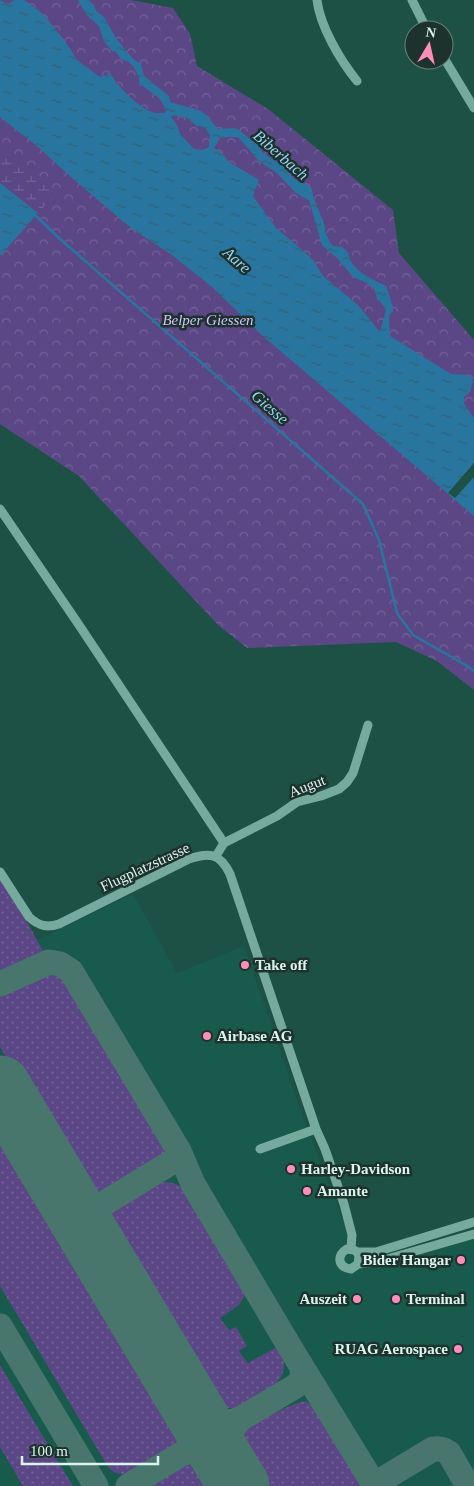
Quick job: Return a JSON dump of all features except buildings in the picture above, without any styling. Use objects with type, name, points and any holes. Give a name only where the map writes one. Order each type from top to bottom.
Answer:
[{"type":"street","points":[[317,0],[318,8],[331,42],[346,68],[357,81]]},
{"type":"street","points":[[412,0],[422,20]]},
{"type":"street","points":[[451,70],[474,108]]},
{"type":"street","points":[[0,509],[78,622],[224,844],[216,856],[224,863],[230,874],[316,1129],[344,1204],[354,1250],[360,1256],[358,1264]]},
{"type":"street","name":"Augut","points":[[224,844],[277,816],[297,802],[321,796],[343,785],[353,773],[368,725]]},
{"type":"street","name":"Flugplatzstrasse","points":[[0,872],[29,917],[35,923],[52,926],[189,860],[208,855],[216,856]]},
{"type":"street","points":[[260,1149],[316,1129]]},
{"type":"street","points":[[474,1222],[376,1252],[344,1250],[340,1256],[341,1264],[351,1269],[358,1264],[377,1262],[474,1234]]},
{"type":"shaded area","points":[[0,881],[37,940],[133,894],[177,973],[244,946],[305,1123],[350,1238],[358,1264],[398,1259],[474,1239],[474,1486],[0,1486]]},
{"type":"green space","name":"Belper Giessen","points":[[0,0],[131,0],[173,8],[190,34],[197,66],[268,109],[393,210],[399,253],[474,340],[474,690],[437,661],[396,642],[247,648],[218,625],[79,476],[0,424],[0,256],[31,220],[0,194]]},
{"type":"green space","points":[[0,146],[57,193],[38,213],[0,183]]},
{"type":"green space","points":[[0,879],[44,953],[0,974]]},
{"type":"green space","points":[[55,969],[66,974],[166,1139],[165,1149],[160,1158],[129,1178],[104,1190],[95,1191],[90,1189],[79,1179],[0,1047],[0,992],[44,971]]},
{"type":"green space","points":[[0,1129],[186,1439],[145,1465],[128,1473],[118,1473],[108,1467],[0,1286]]},
{"type":"green space","points":[[159,1183],[176,1184],[185,1191],[245,1295],[239,1305],[220,1318],[229,1330],[236,1327],[247,1346],[239,1351],[248,1363],[277,1347],[284,1363],[282,1375],[276,1384],[235,1408],[220,1408],[211,1398],[109,1228],[109,1218],[115,1209]]},
{"type":"green space","points":[[0,1365],[73,1486],[23,1486],[0,1447]]},
{"type":"green space","points":[[306,1401],[315,1409],[361,1486],[264,1486],[242,1450],[243,1435],[265,1418],[292,1405]]},
{"type":"green space","points":[[198,1460],[214,1486],[150,1486],[189,1463]]},
{"type":"water","name":"Aare","points":[[0,0],[8,4],[15,0],[24,0],[43,14],[65,41],[77,60],[100,77],[110,73],[128,95],[141,106],[155,113],[165,113],[166,109],[159,98],[139,83],[139,77],[134,67],[129,62],[121,59],[104,41],[99,26],[87,15],[78,0],[88,0],[94,5],[96,11],[104,17],[117,40],[134,60],[141,64],[144,76],[169,96],[170,102],[201,111],[218,129],[236,128],[258,145],[262,152],[285,166],[292,177],[312,189],[331,244],[342,247],[348,252],[350,259],[357,269],[386,286],[393,311],[389,315],[390,336],[451,374],[468,375],[471,377],[473,381],[470,392],[464,397],[464,404],[474,418],[474,516],[264,337],[211,286],[172,255],[131,228],[38,147],[0,117]],"holes":[[[173,115],[187,118],[197,126],[204,127],[210,135],[209,147],[202,150],[194,149],[180,134],[177,125],[171,117]],[[220,138],[240,139],[259,161],[277,173],[294,191],[309,200],[322,245],[337,258],[353,277],[374,288],[377,298],[386,309],[380,332],[358,305],[323,276],[313,260],[276,228],[253,196],[259,180],[229,162],[223,154],[214,148]]]},
{"type":"water","points":[[0,183],[38,213],[0,256]]},
{"type":"pier","points":[[474,463],[474,477],[455,498],[448,493]]},
{"type":"waterway","name":"Giesse","points":[[34,214],[60,239],[363,504],[379,540],[397,613],[413,635],[474,671]]},
{"type":"taxiway","points":[[0,984],[49,962],[60,964],[71,971],[179,1151],[193,1184],[375,1486]]},
{"type":"taxiway","points":[[65,1194],[82,1207],[86,1208],[103,1204],[172,1162],[177,1155],[176,1146]]},
{"type":"taxiway","points":[[95,1246],[91,1228],[92,1217],[103,1204]]},
{"type":"taxiway","points":[[0,1326],[96,1486]]},
{"type":"taxiway","points":[[128,1486],[294,1387],[302,1378],[301,1365]]},
{"type":"taxiway","points":[[190,1404],[201,1414],[218,1422],[239,1419]]},
{"type":"taxiway","points":[[231,1473],[225,1451],[227,1439],[234,1426],[240,1420]]},
{"type":"taxiway","points":[[377,1486],[380,1481],[433,1449],[449,1453],[468,1486]]},
{"type":"runway","points":[[0,1086],[239,1486]]},
{"type":"place","name":"Take off","points":[[245,965]]},
{"type":"place","name":"Airbase AG","points":[[207,1036]]},
{"type":"place","name":"Harley-Davidson","points":[[291,1169]]},
{"type":"place","name":"Amante","points":[[307,1191]]},
{"type":"place","name":"Bider Hangar","points":[[461,1260]]},
{"type":"place","name":"Auszeit","points":[[357,1299]]},
{"type":"place","name":"Terminal","points":[[396,1299]]},
{"type":"place","name":"RUAG Aerospace","points":[[458,1349]]},
{"type":"water label","name":"Biberbach","points":[[281,155]]}]
